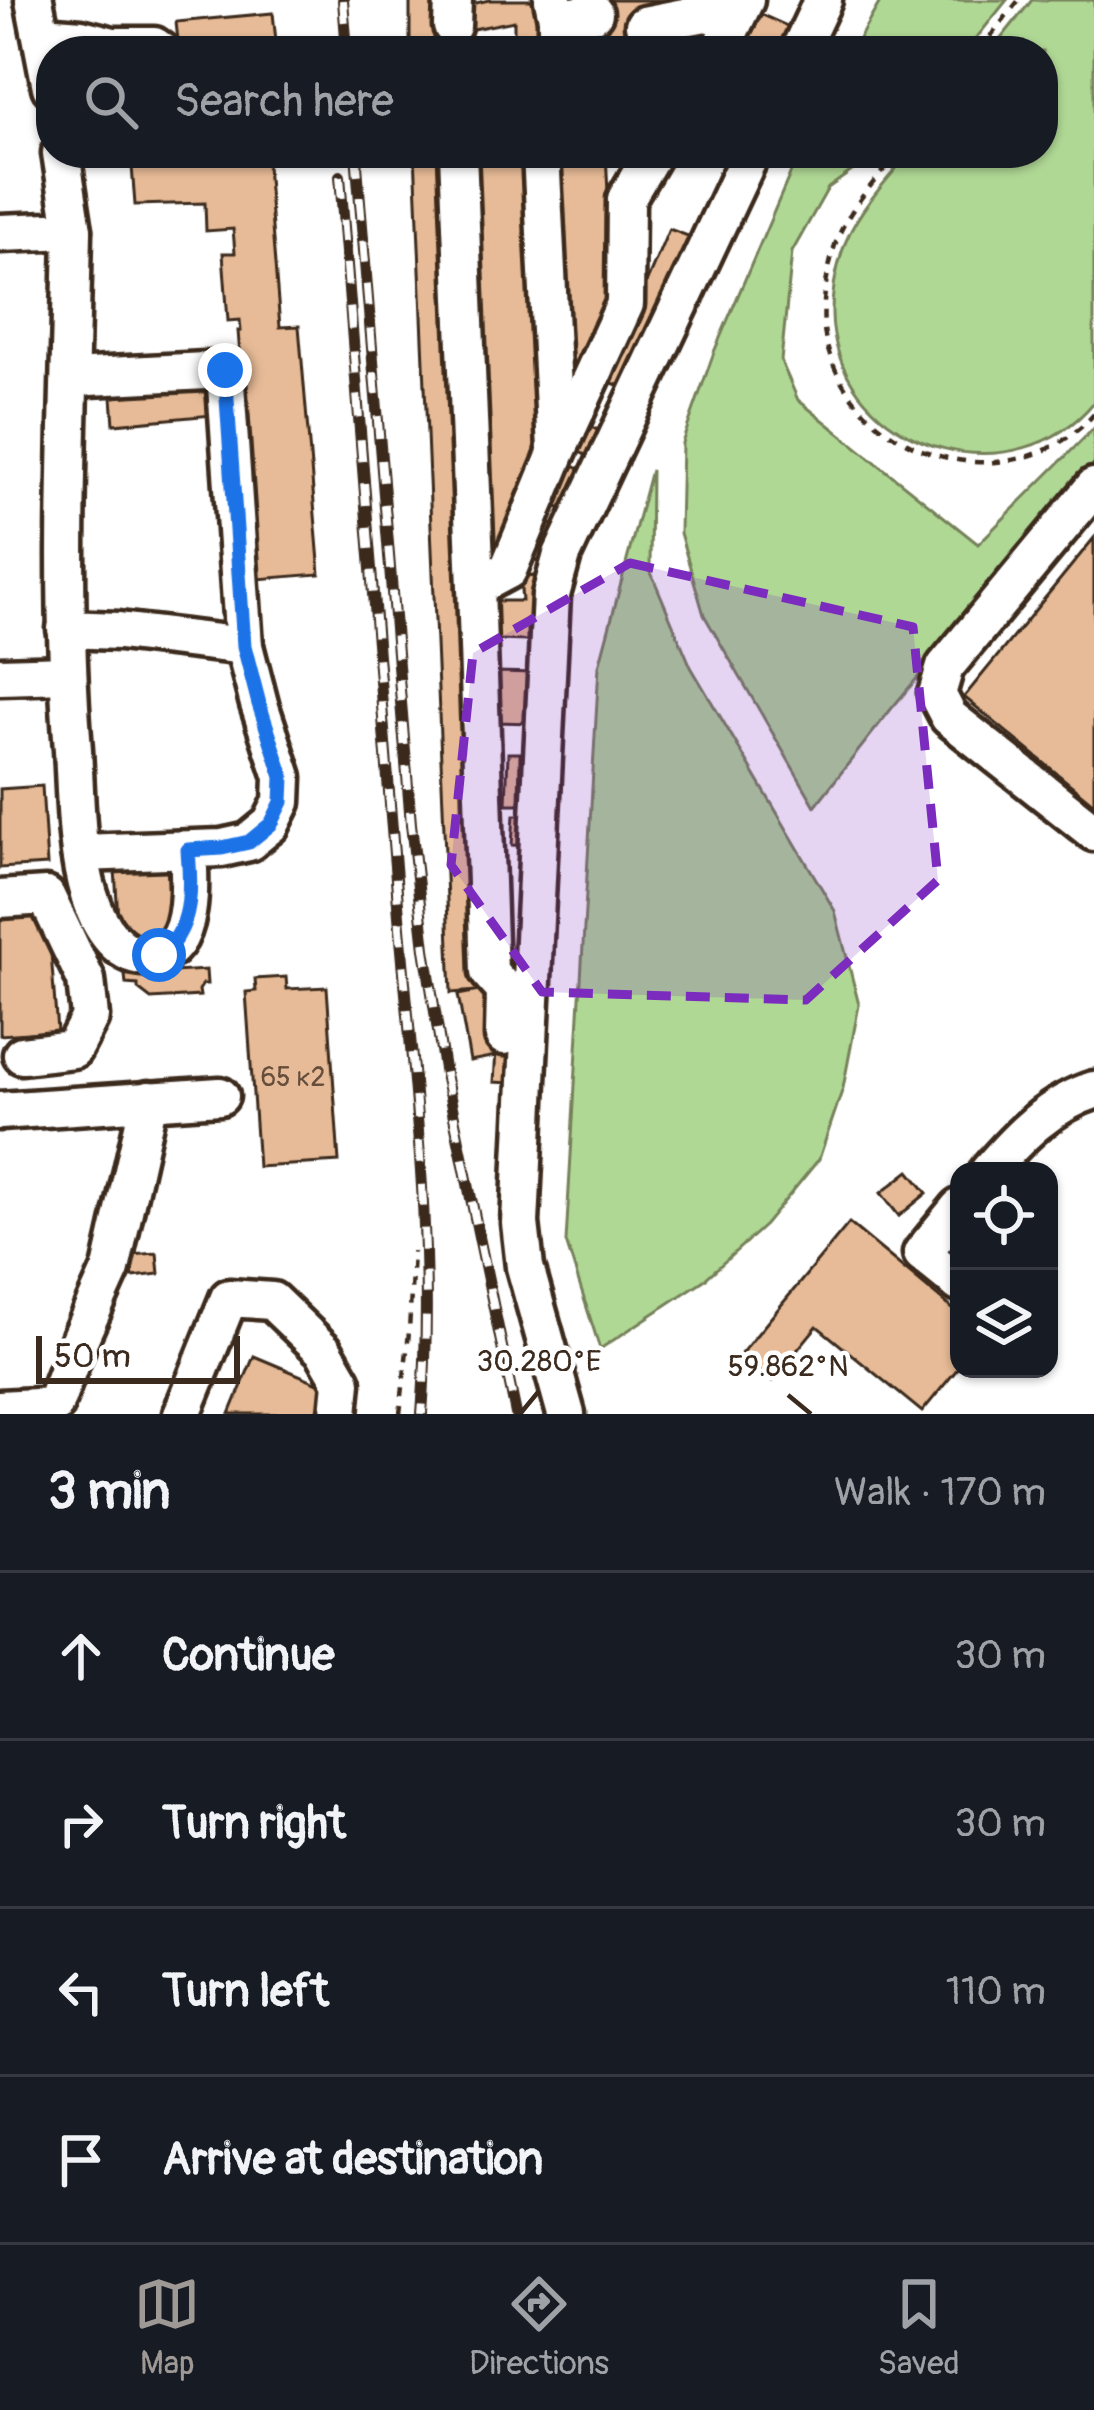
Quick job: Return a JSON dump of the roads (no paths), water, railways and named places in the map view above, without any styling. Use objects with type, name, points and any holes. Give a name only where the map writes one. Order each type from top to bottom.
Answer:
[{"type":"lane","points":[[806,36],[823,0]]},
{"type":"lane","points":[[556,23],[594,13]]},
{"type":"lane","points":[[644,25],[705,13],[733,24]]},
{"type":"lane","points":[[38,18],[77,36]]},
{"type":"lane","points":[[63,168],[73,230],[67,674],[88,895],[104,931],[120,948],[140,956],[159,955],[173,945],[190,905],[188,850]]},
{"type":"lane","points":[[459,168],[489,972],[505,990],[504,1036]]},
{"type":"lane","points":[[542,168],[556,454]]},
{"type":"lane","points":[[476,586],[508,570],[625,304],[626,199],[644,168]]},
{"type":"lane","points":[[566,1414],[525,1267],[520,1223],[550,596],[562,555],[744,168]]},
{"type":"lane","points":[[0,233],[73,230]]},
{"type":"lane","points":[[70,378],[225,370],[244,646],[283,777],[282,802],[271,824],[249,842],[222,848],[81,853]]},
{"type":"lane","points":[[1094,487],[945,667],[937,694],[950,717],[1094,832]]},
{"type":"lane","points":[[66,629],[244,646]]},
{"type":"lane","points":[[0,676],[67,674]]},
{"type":"lane","points":[[0,899],[46,896],[86,980],[90,1018],[73,1048],[22,1055]]},
{"type":"lane","points":[[997,1162],[1015,1140],[1051,1112],[1094,1090]]},
{"type":"lane","points":[[0,1111],[220,1096]]},
{"type":"lane","points":[[0,1408],[54,1406],[111,1268],[149,1100]]},
{"type":"lane","points":[[950,1219],[922,1253],[950,1276]]},
{"type":"lane","points":[[182,1414],[229,1298],[272,1301],[324,1351],[342,1382],[339,1414]]},
{"type":"railway","points":[[343,0],[346,36]]},
{"type":"railway","points":[[357,168],[425,949],[444,1069],[516,1414]]},
{"type":"railway","points":[[340,176],[421,1165],[426,1290],[422,1414]]}]
